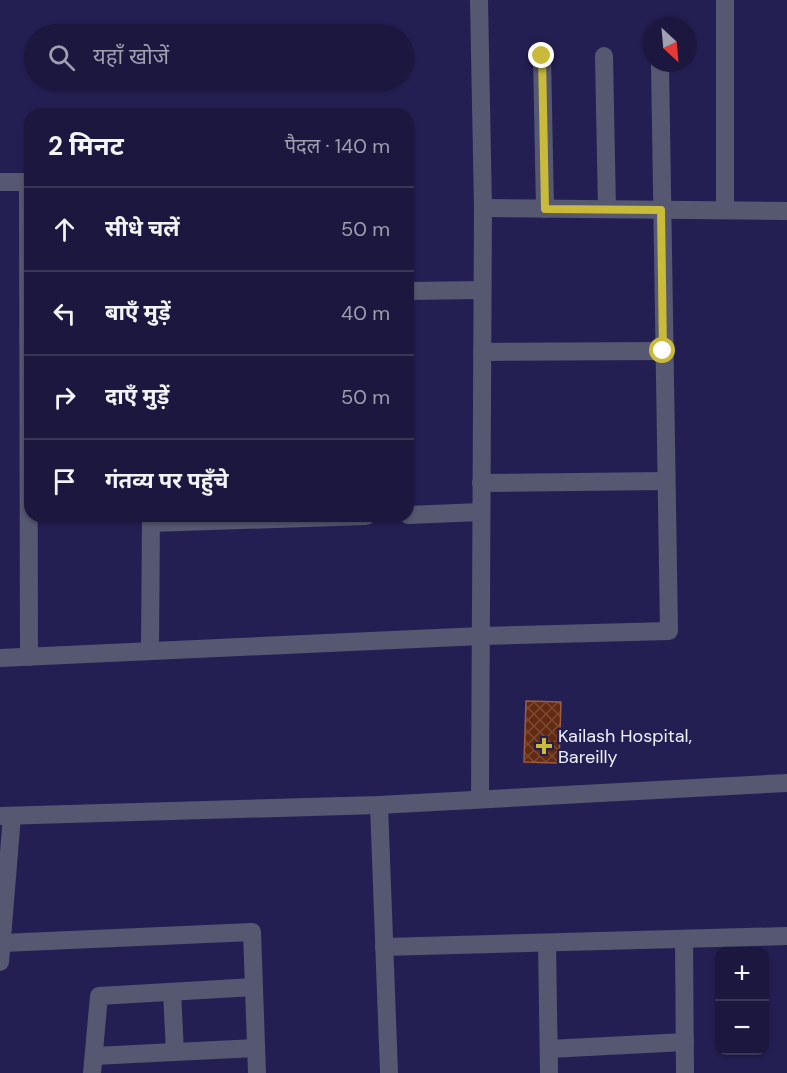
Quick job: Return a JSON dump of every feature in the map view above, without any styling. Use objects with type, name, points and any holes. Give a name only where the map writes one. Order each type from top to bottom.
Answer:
[{"type":"street","points":[[479,0],[483,208],[480,799]]},
{"type":"street","points":[[725,0],[725,210]]},
{"type":"street","points":[[542,56],[545,209]]},
{"type":"street","points":[[604,56],[607,209]]},
{"type":"street","points":[[0,658],[480,636],[669,631],[660,72]]},
{"type":"street","points":[[0,182],[24,182]]},
{"type":"street","points":[[483,208],[787,211]]},
{"type":"street","points":[[414,291],[482,290]]},
{"type":"street","points":[[482,351],[663,351]]},
{"type":"street","points":[[481,483],[666,481]]},
{"type":"street","points":[[414,514],[481,512]]},
{"type":"street","points":[[29,522],[29,657]]},
{"type":"street","points":[[150,651],[151,522]]},
{"type":"street","points":[[0,962],[6,816],[379,805],[787,783]]},
{"type":"street","points":[[379,805],[389,1073]]},
{"type":"street","points":[[2,943],[252,932],[257,1073]]},
{"type":"street","points":[[384,947],[787,936]]},
{"type":"street","points":[[684,939],[685,1073]]},
{"type":"street","points":[[547,943],[549,1073]]},
{"type":"street","points":[[254,987],[99,996],[93,1064],[175,1052],[256,1048]]},
{"type":"street","points":[[172,992],[175,1052]]},
{"type":"street","points":[[549,1049],[685,1042]]},
{"type":"building","points":[[526,701],[561,702],[559,763],[524,762]]},
{"type":"place","name":"Kailash Hospital, Bareilly","points":[[544,746]]},
{"type":"route","points":[[542,56],[545,209],[661,210],[663,351]]}]
